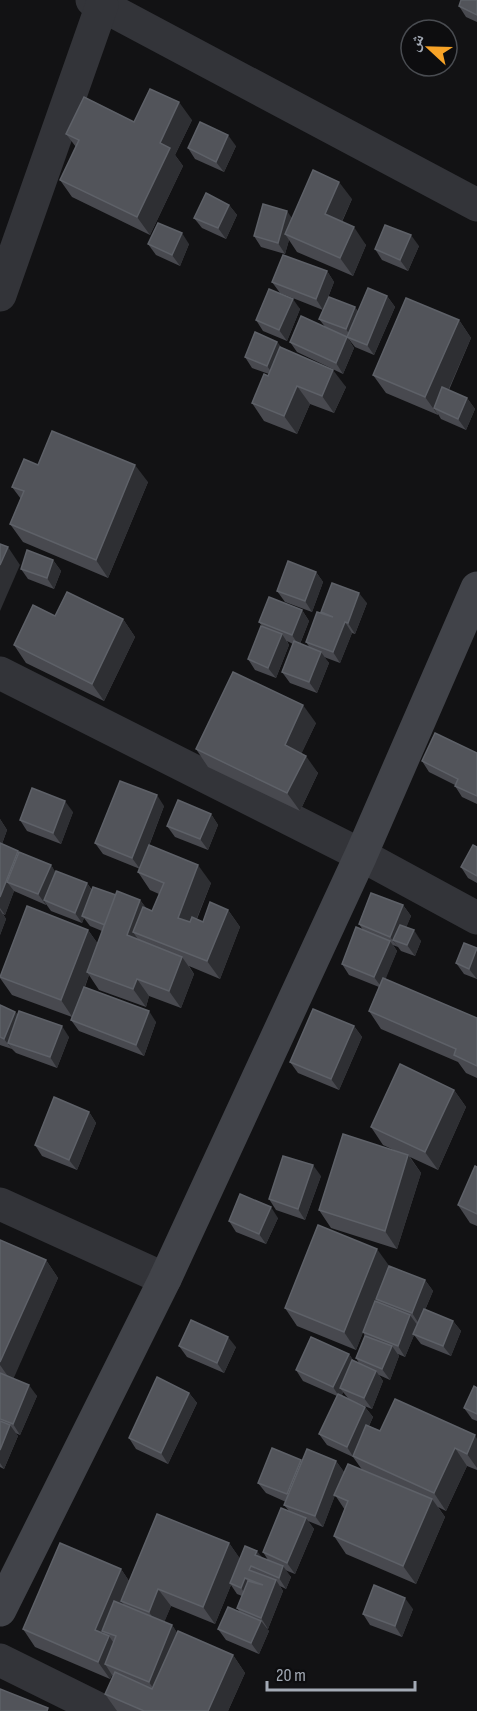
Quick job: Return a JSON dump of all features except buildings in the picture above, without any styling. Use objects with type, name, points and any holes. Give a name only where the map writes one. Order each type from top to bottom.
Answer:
[{"type":"street","points":[[0,295],[97,3],[477,205]]},
{"type":"street","points":[[0,1610],[9,1569],[165,1279],[361,855],[477,588]]},
{"type":"street","points":[[0,673],[361,855],[477,918]]},
{"type":"street","points":[[0,1204],[165,1279]]},
{"type":"street","points":[[0,1660],[103,1711]]}]
